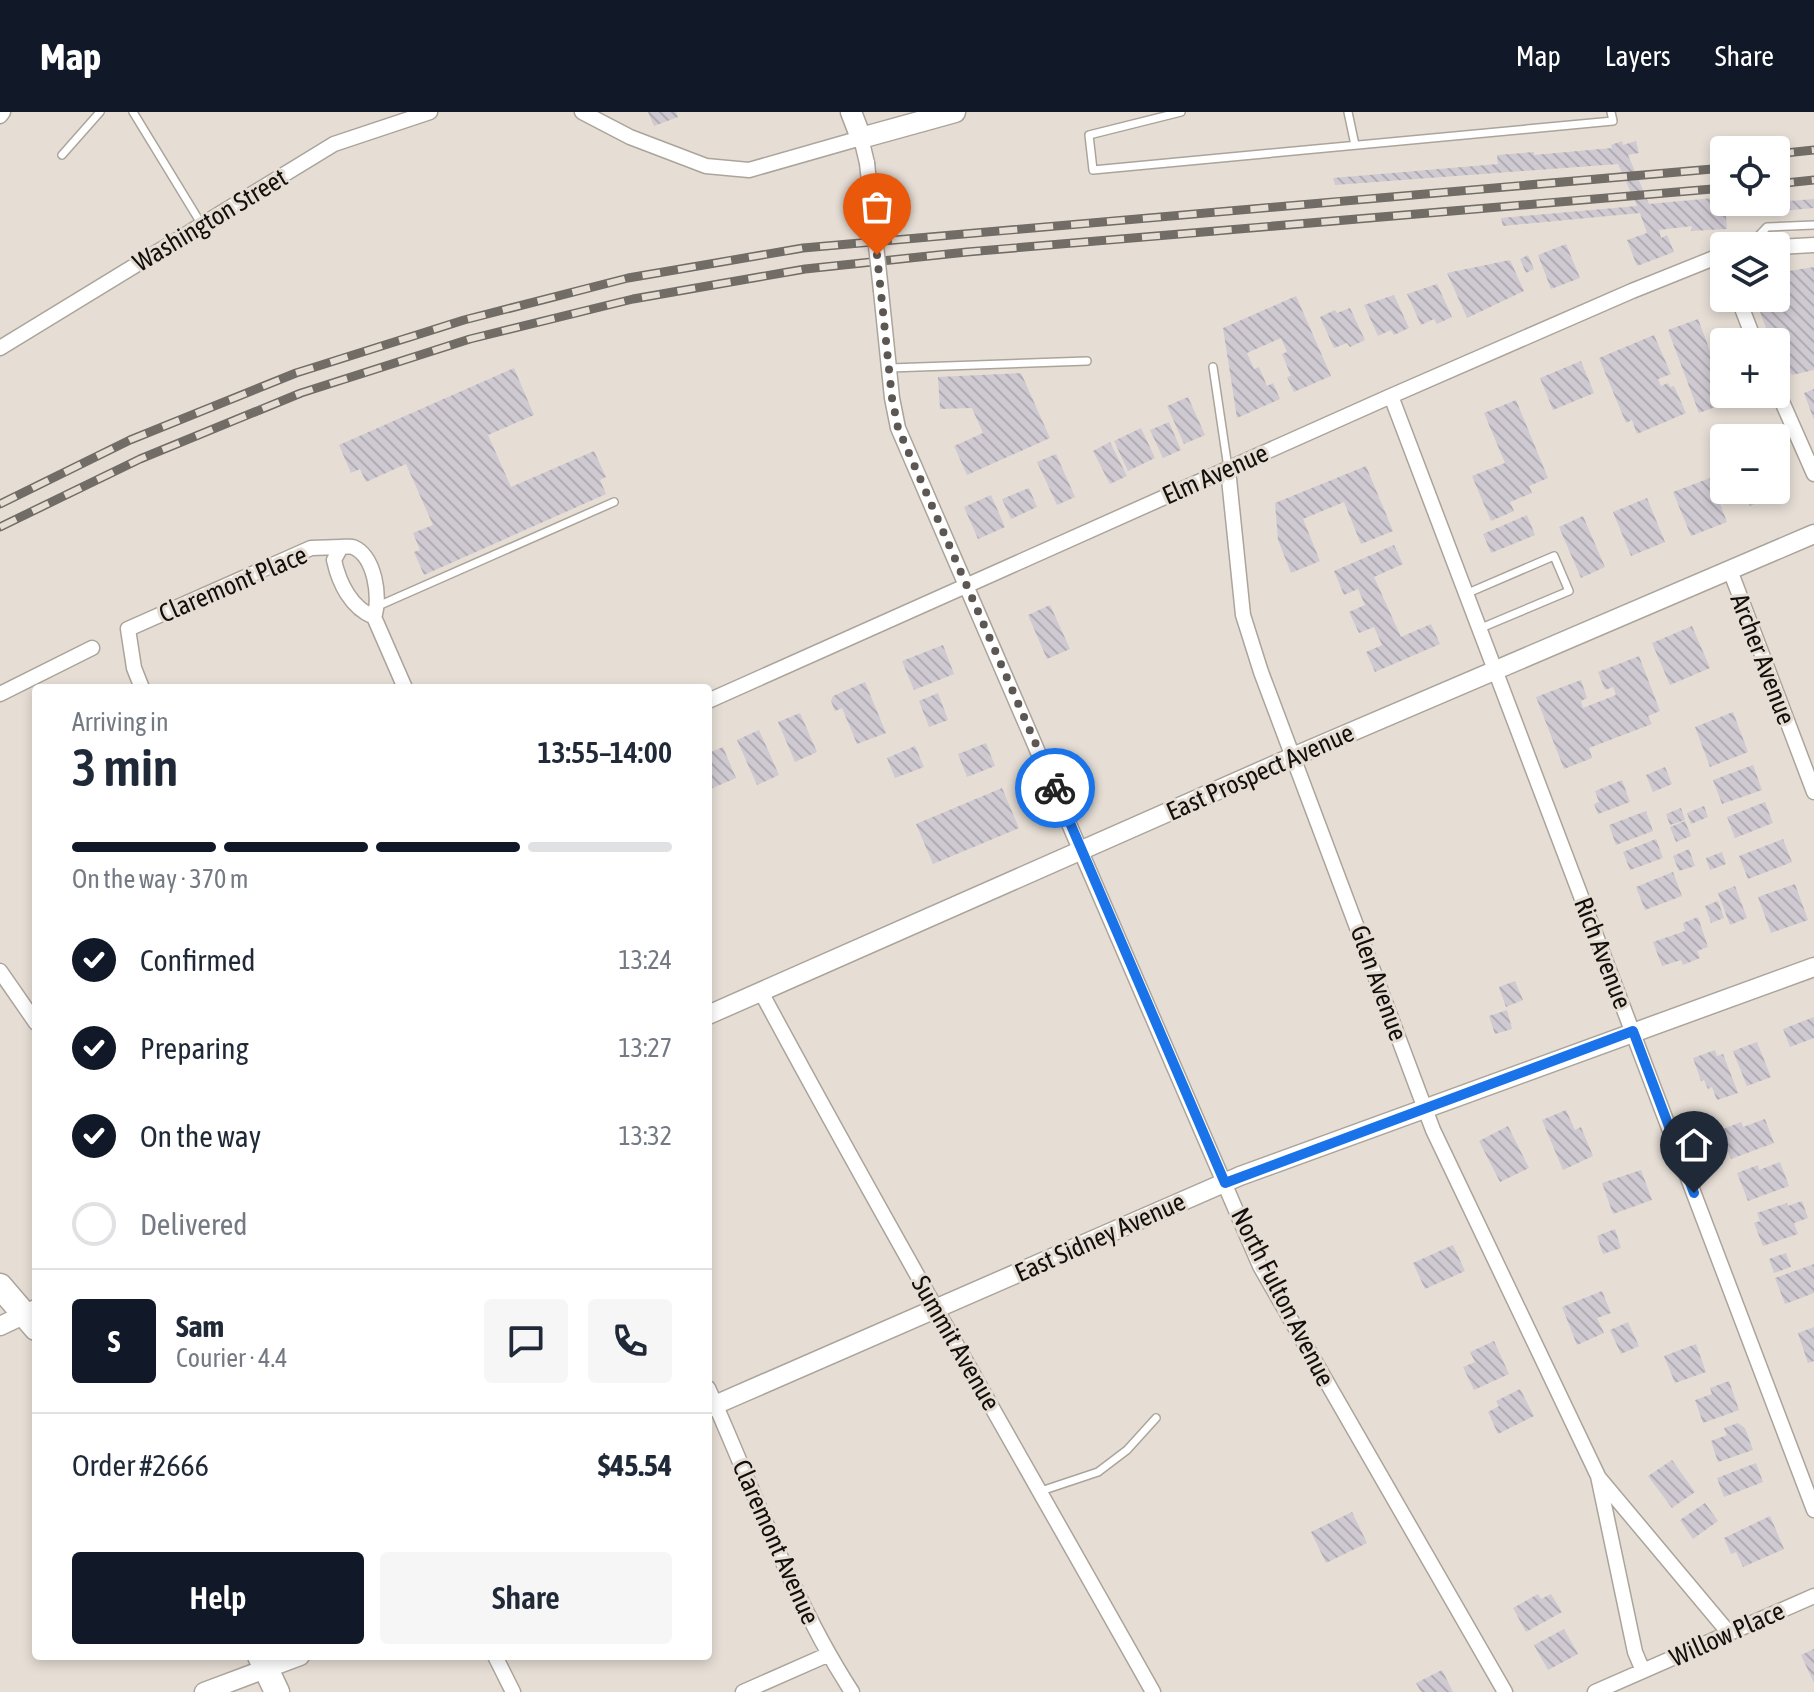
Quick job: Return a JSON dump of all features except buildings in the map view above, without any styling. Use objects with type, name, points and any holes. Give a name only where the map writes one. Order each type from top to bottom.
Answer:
[{"type":"main road","points":[[851,112],[861,138],[955,112]]},
{"type":"main road","points":[[0,1286],[32,1317]]},
{"type":"main road","points":[[263,1663],[277,1692]]},
{"type":"street","name":"Washington Street","points":[[0,348],[334,144],[430,112]]},
{"type":"street","points":[[582,112],[630,137],[706,166],[749,170],[861,138]]},
{"type":"street","name":"North Fulton Avenue","points":[[861,138],[867,163],[892,398],[898,428],[1260,1266],[1505,1692]]},
{"type":"street","points":[[1790,246],[1814,245]]},
{"type":"street","name":"Elm Avenue","points":[[712,699],[1391,396],[1710,263]]},
{"type":"street","name":"Rich Avenue","points":[[1391,396],[1814,1510]]},
{"type":"street","points":[[1785,408],[1814,474]]},
{"type":"street","name":"Glen Avenue","points":[[1228,469],[1243,615],[1261,672],[1425,1108],[1598,1476],[1635,1652],[1643,1671]]},
{"type":"street","name":"East Prospect Avenue","points":[[712,1013],[1295,756],[1814,534]]},
{"type":"street","points":[[376,611],[362,612],[337,573],[334,560],[341,547],[352,547],[364,556],[370,566],[376,611],[403,684]]},
{"type":"street","name":"Claremont Place","points":[[140,684],[134,668],[128,629],[311,548],[341,547]]},
{"type":"street","name":"Archer Avenue","points":[[1730,570],[1814,792]]},
{"type":"street","points":[[0,694],[92,648]]},
{"type":"street","points":[[35,675],[42,684]]},
{"type":"street","name":"East Sidney Avenue","points":[[712,1399],[935,1309],[1225,1183],[1814,967]]},
{"type":"street","points":[[0,971],[32,1017]]},
{"type":"street","name":"Summit Avenue","points":[[761,992],[935,1309],[1153,1692]]},
{"type":"street","points":[[0,1326],[32,1317]]},
{"type":"street","name":"Claremont Avenue","points":[[712,1404],[805,1612],[827,1655],[852,1692]]},
{"type":"street","name":"Glen Avenue","points":[[1598,1476],[1729,1633]]},
{"type":"street","name":"Willow Place","points":[[1595,1692],[1814,1596]]},
{"type":"street","points":[[743,1692],[827,1655]]},
{"type":"street","points":[[497,1660],[513,1692]]},
{"type":"street","points":[[204,1692],[263,1663]]},
{"type":"lane","points":[[62,155],[100,112]]},
{"type":"lane","points":[[133,112],[202,225]]},
{"type":"lane","points":[[1181,112],[1089,135],[1093,170],[1613,121],[1611,112]]},
{"type":"lane","points":[[1348,112],[1355,145]]},
{"type":"lane","points":[[1762,232],[1767,227],[1814,225]]},
{"type":"lane","points":[[890,368],[1087,361]]},
{"type":"lane","points":[[1213,367],[1228,469]]},
{"type":"lane","points":[[376,611],[614,502]]},
{"type":"lane","points":[[1468,593],[1554,556],[1569,591],[1481,628]]},
{"type":"lane","points":[[1041,1491],[1098,1472],[1127,1450],[1156,1418]]},
{"type":"railway","points":[[1790,153],[1814,150]]},
{"type":"railway","points":[[0,504],[130,440],[296,373],[464,320],[628,278],[803,248],[1710,169]]},
{"type":"railway","points":[[1790,183],[1814,180]]},
{"type":"railway","points":[[0,527],[140,459],[301,393],[470,339],[633,299],[805,269],[967,252],[1710,189]]},
{"type":"way so far","points":[[877,255],[898,428],[1055,788]]},
{"type":"route","points":[[1055,788],[1225,1183],[1633,1031],[1694,1193]]}]
